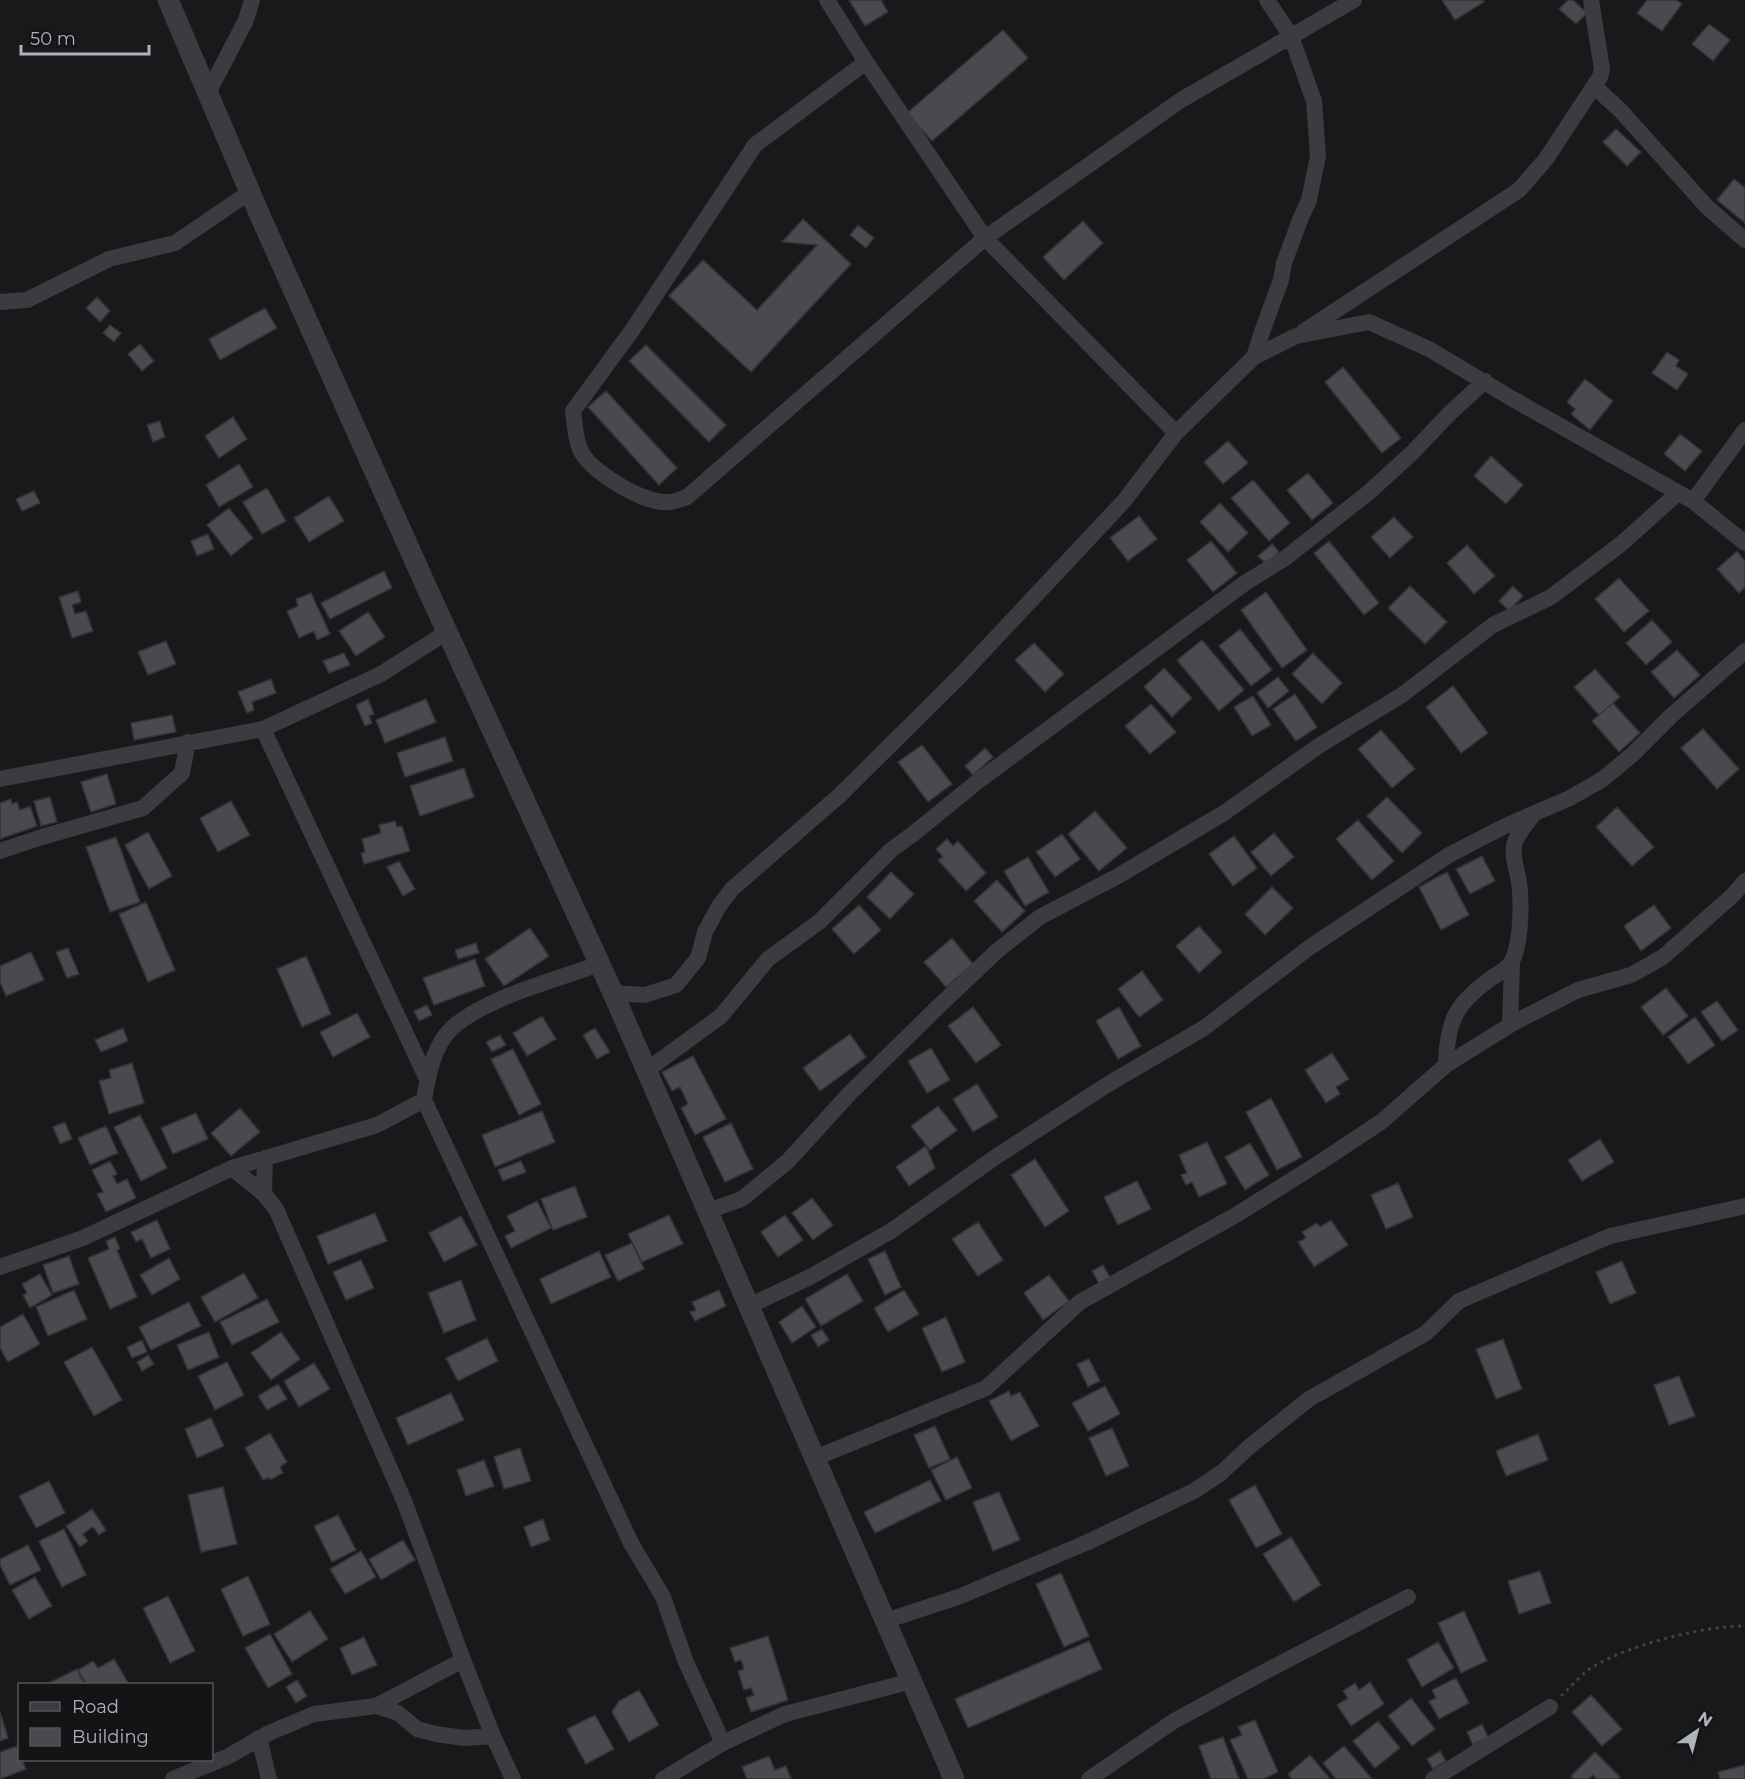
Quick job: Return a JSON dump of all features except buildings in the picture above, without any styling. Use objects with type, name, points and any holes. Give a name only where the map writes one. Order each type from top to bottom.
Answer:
[{"type":"street","points":[[168,0],[250,192],[447,632],[613,993],[954,1779]]},
{"type":"street","points":[[208,93],[246,20],[252,0]]},
{"type":"street","points":[[827,0],[985,238],[1176,433]]},
{"type":"street","points":[[1254,357],[1281,280],[1288,252],[1309,200],[1318,156],[1314,101],[1291,36],[1267,0]]},
{"type":"street","points":[[866,62],[754,145],[633,329],[573,411],[581,452],[596,468],[619,486],[645,497],[668,503],[687,497],[985,238],[1181,100],[1354,0]]},
{"type":"street","points":[[613,993],[645,995],[676,985],[698,958],[705,932],[719,906],[732,889],[840,795],[960,676],[1124,501],[1176,433],[1254,357],[1296,336],[1355,299],[1519,190],[1546,159],[1595,87],[1602,69],[1591,0]]},
{"type":"street","points":[[1595,87],[1621,111],[1707,207],[1745,240]]},
{"type":"street","points":[[3,298],[27,300],[109,259],[175,243],[250,192]]},
{"type":"street","points":[[1355,299],[1369,322],[1429,349],[1685,497],[1745,543]]},
{"type":"street","points":[[1296,336],[1369,322]]},
{"type":"street","points":[[647,1070],[721,1016],[768,959],[819,922],[891,850],[977,782],[1092,699],[1245,583],[1284,559],[1368,492],[1412,453],[1485,381]]},
{"type":"street","points":[[708,1211],[742,1199],[788,1161],[850,1093],[915,1029],[997,951],[1040,916],[1118,876],[1224,813],[1320,745],[1402,695],[1492,626],[1551,597],[1685,497],[1745,429]]},
{"type":"street","points":[[0,779],[263,729],[381,674],[447,632]]},
{"type":"street","points":[[749,1306],[812,1276],[891,1231],[998,1156],[1105,1086],[1203,1028],[1310,947],[1449,855],[1570,798],[1603,779],[1745,651]]},
{"type":"street","points":[[263,729],[427,1079]]},
{"type":"street","points":[[0,851],[143,808],[182,773],[188,742]]},
{"type":"street","points":[[1510,1025],[1512,963],[1517,947],[1520,913],[1514,844],[1533,814]]},
{"type":"street","points":[[815,1458],[986,1388],[1080,1302],[1236,1215],[1319,1163],[1381,1122],[1446,1065],[1510,1025],[1578,990],[1631,975],[1663,957],[1732,896],[1745,881]]},
{"type":"street","points":[[1446,1065],[1452,1019],[1464,1000],[1512,963]]},
{"type":"street","points":[[600,964],[484,1006],[451,1029],[435,1053],[427,1079],[424,1100],[631,1543],[663,1597],[685,1660],[723,1743]]},
{"type":"street","points":[[0,1267],[83,1238],[232,1168],[377,1125],[424,1100]]},
{"type":"street","points":[[264,1194],[265,1158]]},
{"type":"street","points":[[232,1168],[264,1194],[276,1209],[400,1492],[463,1660],[513,1779]]},
{"type":"street","points":[[885,1621],[961,1596],[1088,1542],[1194,1491],[1221,1473],[1249,1447],[1309,1399],[1426,1333],[1459,1301],[1611,1236],[1745,1206]]},
{"type":"street","points":[[1089,1779],[1174,1721],[1408,1597]]},
{"type":"street","points":[[173,1779],[227,1757],[259,1738],[314,1714],[376,1706],[463,1660]]},
{"type":"street","points":[[663,1779],[723,1743],[785,1714],[912,1681]]},
{"type":"street","points":[[376,1706],[398,1713],[417,1729],[464,1738],[493,1736]]},
{"type":"street","points":[[1432,1779],[1550,1707]]},
{"type":"street","points":[[259,1738],[269,1779]]},
{"type":"path","points":[[1550,1707],[1594,1666],[1641,1645],[1726,1626],[1745,1626]]}]
